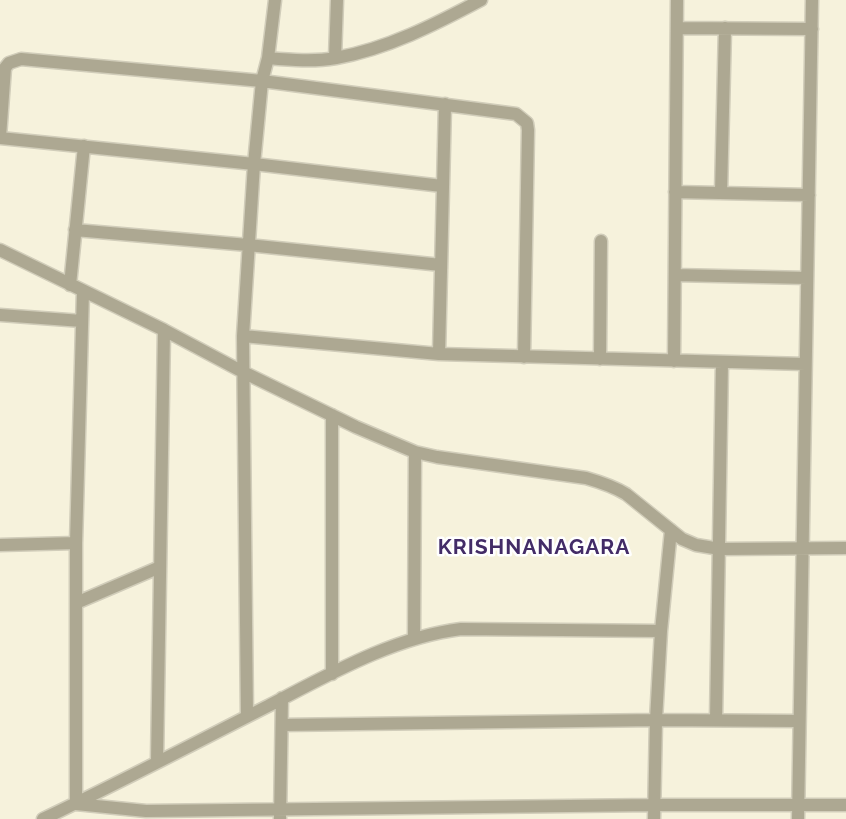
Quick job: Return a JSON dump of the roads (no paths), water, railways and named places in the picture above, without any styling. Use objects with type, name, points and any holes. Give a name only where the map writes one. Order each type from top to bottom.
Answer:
[{"type":"street","points":[[247,716],[243,336],[254,164],[262,82],[268,58],[276,0]]},
{"type":"street","points":[[336,58],[337,0]]},
{"type":"street","points":[[268,58],[315,60],[336,58],[361,52],[406,36],[481,0]]},
{"type":"street","points":[[674,361],[677,0]]},
{"type":"street","points":[[798,819],[812,0]]},
{"type":"street","points":[[677,28],[812,29]]},
{"type":"street","points":[[721,193],[725,28]]},
{"type":"street","points":[[442,186],[254,164],[0,138],[5,68],[9,62],[21,59],[262,82],[516,114],[527,122],[528,140],[524,357]]},
{"type":"street","points":[[439,354],[445,104]]},
{"type":"street","points":[[70,285],[84,146]]},
{"type":"street","points":[[676,192],[808,195]]},
{"type":"street","points":[[75,230],[248,245],[441,265]]},
{"type":"street","points":[[600,359],[602,241]]},
{"type":"street","points":[[0,254],[164,330],[243,372],[388,442],[415,452],[437,457],[586,478],[600,482],[626,494],[682,539],[696,545],[720,549],[846,548]]},
{"type":"street","points":[[675,275],[807,278]]},
{"type":"street","points":[[76,804],[76,543],[83,291]]},
{"type":"street","points":[[0,315],[82,321]]},
{"type":"street","points":[[157,761],[164,330]]},
{"type":"street","points":[[243,336],[439,354],[805,364]]},
{"type":"street","points":[[716,720],[722,362]]},
{"type":"street","points":[[332,415],[332,674]]},
{"type":"street","points":[[414,639],[415,452]]},
{"type":"street","points":[[654,819],[656,720],[661,631],[671,530]]},
{"type":"street","points":[[0,545],[76,543]]},
{"type":"street","points":[[76,603],[160,567]]},
{"type":"street","points":[[43,819],[76,804],[282,698],[332,674],[414,639],[462,629],[661,631]]},
{"type":"street","points":[[280,814],[282,698]]},
{"type":"street","points":[[282,725],[656,720],[799,721]]},
{"type":"street","points":[[76,804],[146,811],[280,814],[654,805],[846,805]]},
{"type":"district","name":"KRISHNANAGARA","points":[[534,548]]}]
